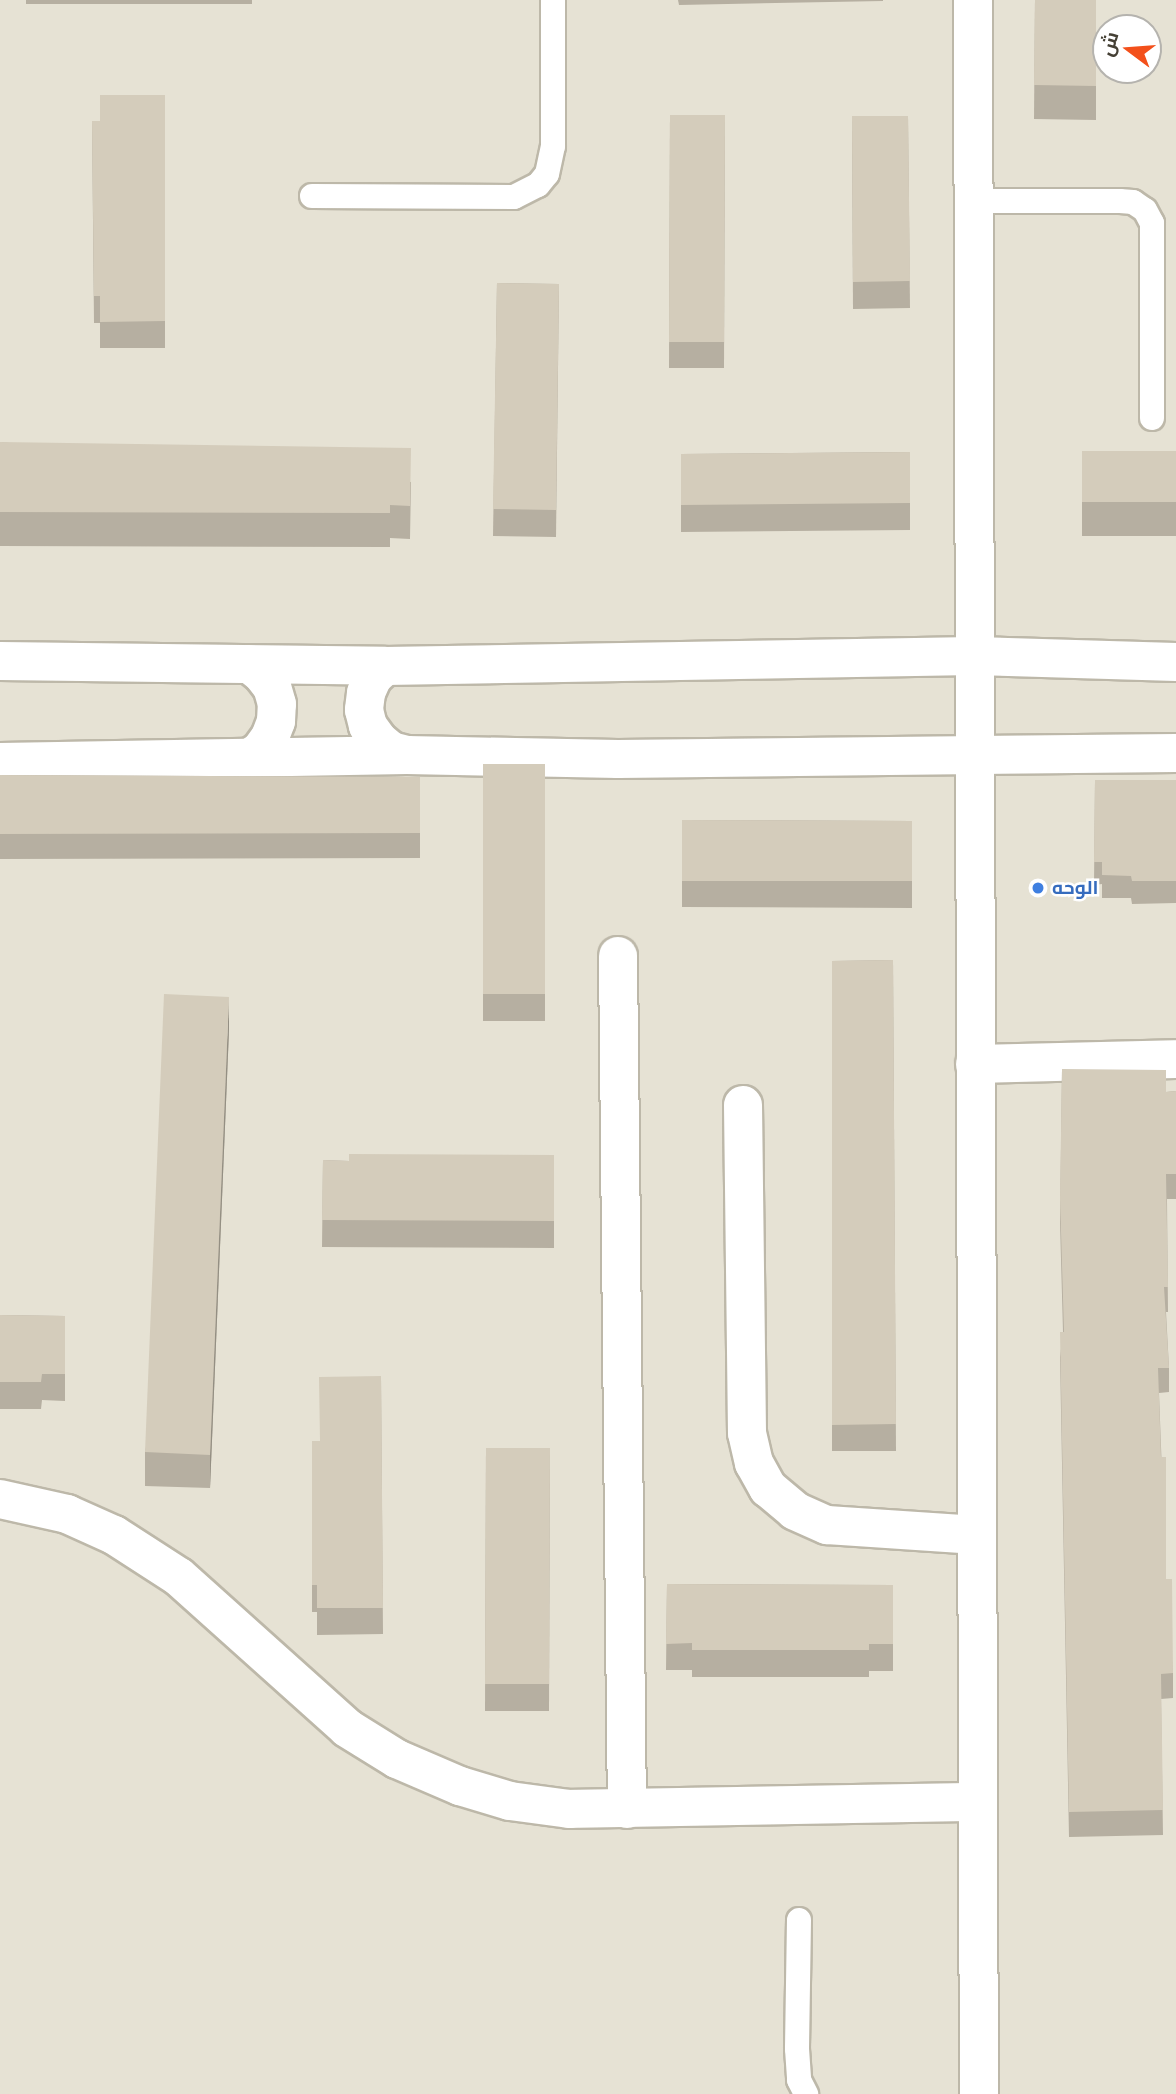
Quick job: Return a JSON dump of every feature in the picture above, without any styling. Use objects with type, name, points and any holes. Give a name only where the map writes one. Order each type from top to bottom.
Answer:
[{"type":"street","points":[[973,0],[979,2094]]},
{"type":"street","points":[[0,661],[385,666],[974,656],[1176,662]]},
{"type":"street","points":[[246,760],[260,751],[270,737],[277,713],[272,687],[262,674],[248,664]]},
{"type":"street","points":[[385,666],[373,677],[366,693],[366,718],[377,740],[391,751],[407,755]]},
{"type":"street","points":[[0,762],[246,760],[407,755],[618,759],[974,752],[1176,753]]},
{"type":"street","points":[[618,956],[626,1809]]},
{"type":"street","points":[[975,1064],[1176,1059]]},
{"type":"street","points":[[743,1105],[747,1433],[754,1463],[763,1480],[768,1488],[795,1511],[827,1525],[977,1535]]},
{"type":"street","points":[[0,1499],[67,1514],[114,1535],[179,1577],[347,1728],[397,1759],[460,1786],[510,1801],[569,1809],[978,1802]]},
{"type":"lane","points":[[312,196],[514,197],[538,185],[547,174],[552,153],[553,0]]},
{"type":"lane","points":[[973,201],[1120,201],[1133,202],[1145,210],[1152,223],[1152,418]]},
{"type":"lane","points":[[799,1920],[797,2049],[799,2080],[806,2094]]},
{"type":"shaded area","points":[[0,0],[1176,0],[1176,2094],[0,2094]]},
{"type":"building","points":[[1035,0],[1096,0],[1096,14],[1092,14],[1092,84],[1096,86],[1034,85]]},
{"type":"building","points":[[100,95],[165,95],[165,321],[100,322],[100,296],[94,296],[92,121],[100,121]]},
{"type":"building","points":[[670,115],[725,115],[724,342],[669,342]]},
{"type":"building","points":[[852,116],[908,116],[910,281],[853,282]]},
{"type":"building","points":[[497,283],[559,284],[556,510],[493,509]]},
{"type":"building","points":[[0,442],[411,448],[410,506],[390,505],[390,513],[0,512]]},
{"type":"building","points":[[1082,451],[1176,451],[1176,502],[1082,502]]},
{"type":"building","points":[[910,452],[910,503],[681,505],[681,454]]},
{"type":"building","points":[[483,764],[545,764],[545,994],[483,994]]},
{"type":"building","points":[[0,775],[420,777],[420,833],[0,834]]},
{"type":"building","points":[[1095,780],[1176,780],[1176,881],[1132,881],[1131,876],[1102,875],[1102,862],[1094,862]]},
{"type":"building","points":[[682,820],[912,821],[912,881],[682,881]]},
{"type":"building","points":[[893,960],[896,1424],[832,1425],[832,961]]},
{"type":"building","points":[[164,994],[229,997],[210,1455],[145,1452]]},
{"type":"building","points":[[1062,1069],[1166,1070],[1166,1092],[1176,1091],[1176,1174],[1166,1174],[1168,1287],[1164,1287],[1169,1368],[1158,1368],[1161,1457],[1166,1457],[1166,1579],[1172,1579],[1173,1673],[1161,1674],[1163,1810],[1069,1812],[1060,1332],[1064,1332],[1060,1198]]},
{"type":"building","points":[[349,1154],[554,1155],[554,1221],[322,1220],[323,1160],[349,1161]]},
{"type":"building","points":[[0,1315],[65,1316],[65,1374],[42,1374],[41,1382],[0,1382]]},
{"type":"building","points":[[381,1376],[383,1608],[317,1608],[317,1585],[312,1585],[312,1441],[320,1441],[319,1377]]},
{"type":"building","points":[[486,1448],[550,1448],[549,1684],[485,1684]]},
{"type":"building","points":[[667,1584],[893,1585],[893,1644],[869,1644],[869,1650],[692,1650],[692,1643],[666,1644]]},
{"type":"place","name":"الوحه","points":[[1038,888]]}]
